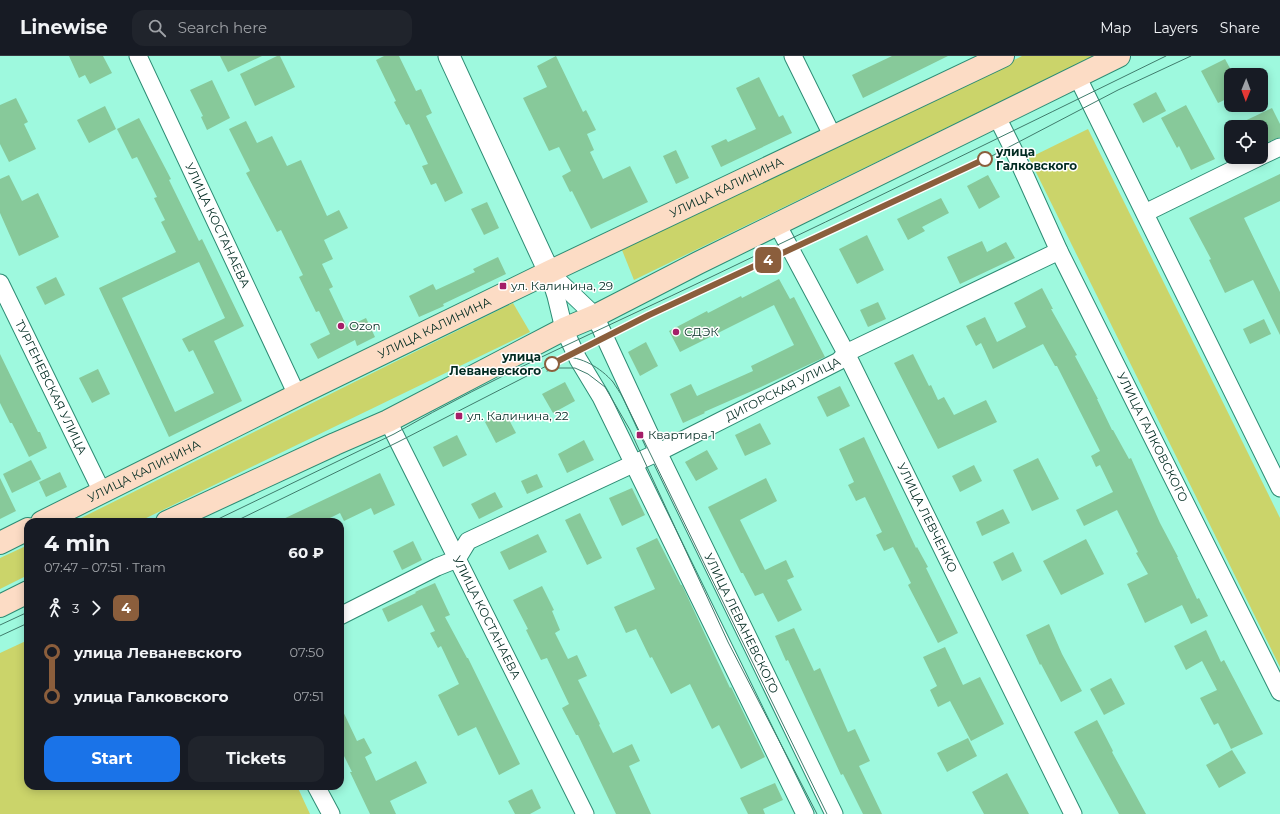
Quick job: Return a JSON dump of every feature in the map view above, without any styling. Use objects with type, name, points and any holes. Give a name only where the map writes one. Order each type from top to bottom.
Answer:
[{"type":"main road","name":"УЛИЦА КАЛИНИНА","points":[[50,518],[298,394],[549,272],[1003,56]]},
{"type":"main road","points":[[183,518],[335,444],[388,421],[564,329],[595,316],[777,224],[1119,56]]},
{"type":"main road","points":[[0,543],[24,531]]},
{"type":"main road","points":[[0,606],[24,594]]},
{"type":"street","name":"УЛИЦА КОСТАНАЕВА","points":[[138,56],[298,394]]},
{"type":"street","name":"УЛИЦА ЛЕВАНЕВСКОГО","points":[[449,56],[549,272],[564,329],[578,359],[601,397],[634,463],[805,814]]},
{"type":"street","points":[[793,56],[833,137]]},
{"type":"street","points":[[1078,76],[1280,488]]},
{"type":"street","name":"УЛИЦА ГАЛКОВСКОГО","points":[[997,117],[1059,251],[1280,692]]},
{"type":"street","points":[[1268,152],[1280,147]]},
{"type":"street","points":[[1145,213],[1244,164]]},
{"type":"street","name":"УЛИЦА ЛЕВЧЕНКО","points":[[777,224],[846,353],[1073,814]]},
{"type":"street","name":"ДИГОРСКАЯ УЛИЦА","points":[[457,559],[468,541],[658,452],[839,360],[846,353],[1059,251]]},
{"type":"street","name":"УЛИЦА ЛЕВАНЕВСКОГО","points":[[549,272],[595,316],[658,452],[834,814]]},
{"type":"street","name":"ТУРГЕНЕВСКАЯ УЛИЦА","points":[[0,283],[102,492]]},
{"type":"street","name":"УЛИЦА КОСТАНАЕВА","points":[[388,421],[585,814]]},
{"type":"street","points":[[344,614],[437,567],[457,559]]},
{"type":"street","points":[[318,790],[331,814]]},
{"type":"green space","points":[[1022,56],[1094,56],[634,280],[622,250]]},
{"type":"green space","points":[[1088,129],[1280,518],[1280,667],[1029,158]]},
{"type":"green space","points":[[513,303],[530,332],[146,518],[81,518]]},
{"type":"green space","points":[[24,547],[24,577],[0,589],[0,558]]},
{"type":"green space","points":[[24,642],[24,790],[299,790],[310,814],[0,814],[0,653]]},
{"type":"building","points":[[69,56],[103,56],[112,73],[90,84],[85,75],[79,78]]},
{"type":"building","points":[[220,56],[262,56],[228,72]]},
{"type":"building","points":[[277,56],[280,56],[295,87],[255,106],[240,74]]},
{"type":"building","points":[[384,56],[399,56],[416,91],[421,89],[432,113],[426,116],[463,193],[445,202],[436,183],[431,185],[422,166],[428,164],[409,124],[406,125],[394,102],[396,101],[376,60]]},
{"type":"building","points":[[556,56],[583,112],[586,110],[596,130],[587,134],[594,150],[590,152],[603,179],[630,166],[648,202],[591,229],[572,191],[570,192],[562,176],[571,171],[559,147],[549,151],[523,98],[547,87],[537,66]]},
{"type":"building","points":[[892,56],[948,56],[863,98],[852,75]]},
{"type":"building","points":[[1225,59],[1230,68],[1224,68],[1224,100],[1218,103],[1201,71]]},
{"type":"building","points":[[759,77],[779,117],[783,115],[792,133],[721,167],[711,146],[726,139],[728,142],[756,129],[736,88]]},
{"type":"building","points":[[212,80],[230,118],[207,130],[201,117],[203,116],[190,90]]},
{"type":"building","points":[[1156,92],[1166,111],[1143,123],[1133,104]]},
{"type":"building","points":[[16,98],[28,122],[24,124],[36,149],[9,162],[0,144],[0,105]]},
{"type":"building","points":[[1186,105],[1215,159],[1191,170],[1179,146],[1177,148],[1161,118]]},
{"type":"building","points":[[105,106],[116,129],[89,143],[77,120]]},
{"type":"building","points":[[1272,108],[1280,124],[1280,137],[1268,142],[1268,120],[1247,120],[1264,112],[1268,112],[1268,110]]},
{"type":"building","points":[[139,118],[171,179],[169,180],[199,241],[202,239],[244,326],[214,341],[242,401],[169,437],[99,288],[176,252],[161,222],[165,220],[154,198],[157,197],[137,157],[132,159],[117,129]],"holes":[[[199,262],[225,318],[182,339],[189,352],[193,350],[214,393],[175,412],[122,298]]]},
{"type":"building","points":[[246,121],[257,143],[272,136],[287,166],[301,160],[327,216],[339,210],[348,228],[324,240],[333,259],[322,264],[333,287],[329,289],[347,327],[366,318],[375,337],[357,346],[355,340],[318,359],[310,344],[330,334],[319,311],[316,312],[299,277],[303,275],[281,230],[277,232],[246,173],[250,171],[229,129]]},
{"type":"building","points":[[676,150],[689,178],[676,184],[663,156]]},
{"type":"building","points":[[1280,174],[1280,201],[1244,218],[1280,292],[1280,335],[1253,280],[1225,293],[1209,260],[1211,259],[1189,218]]},
{"type":"building","points":[[9,175],[22,201],[38,193],[59,237],[19,256],[0,213],[0,179]]},
{"type":"building","points":[[988,175],[1000,197],[979,209],[967,186]]},
{"type":"building","points":[[941,198],[949,213],[922,227],[925,231],[908,240],[897,219]]},
{"type":"building","points":[[487,202],[499,228],[484,235],[471,209]]},
{"type":"building","points":[[867,235],[884,270],[857,284],[839,249]]},
{"type":"building","points":[[982,241],[987,252],[1006,242],[1015,258],[960,284],[947,257]]},
{"type":"building","points":[[498,257],[506,274],[443,304],[444,306],[419,317],[409,296],[433,284],[436,290],[475,272],[473,269]]},
{"type":"building","points":[[56,277],[65,295],[45,305],[36,287]]},
{"type":"building","points":[[779,279],[790,299],[794,297],[825,357],[683,423],[670,394],[691,384],[697,396],[753,371],[751,366],[794,345],[774,305],[680,352],[669,331],[707,311],[708,313],[741,296],[742,298]]},
{"type":"building","points":[[1042,288],[1053,309],[1051,309],[1077,355],[1075,356],[1098,399],[1112,430],[1129,459],[1131,458],[1160,523],[1178,557],[1197,599],[1199,598],[1208,616],[1191,624],[1182,605],[1145,623],[1127,584],[1148,574],[1136,553],[1138,552],[1117,510],[1084,526],[1076,510],[1113,492],[1100,465],[1096,467],[1091,456],[1100,451],[1057,366],[1055,366],[1043,344],[993,369],[981,343],[976,346],[966,326],[985,317],[997,342],[1026,327],[1014,303]]},
{"type":"building","points":[[878,302],[886,319],[868,327],[860,310]]},
{"type":"building","points":[[1264,319],[1271,334],[1250,344],[1243,329]]},
{"type":"building","points":[[646,342],[658,366],[640,376],[628,352]]},
{"type":"building","points":[[0,354],[47,448],[29,457],[0,403]]},
{"type":"building","points":[[913,354],[929,386],[931,385],[938,400],[944,397],[954,415],[986,400],[997,422],[938,449],[894,363]]},
{"type":"building","points":[[98,369],[110,394],[92,403],[79,378]]},
{"type":"building","points":[[565,382],[575,401],[553,413],[542,394]]},
{"type":"building","points":[[840,386],[850,406],[827,417],[817,397]]},
{"type":"building","points":[[505,412],[516,433],[496,443],[485,422]]},
{"type":"building","points":[[760,423],[771,444],[745,456],[735,435]]},
{"type":"building","points":[[457,435],[467,455],[443,467],[433,447]]},
{"type":"building","points":[[864,437],[916,548],[917,547],[928,567],[926,568],[958,633],[938,643],[908,585],[911,583],[893,547],[884,551],[876,535],[882,532],[865,497],[856,501],[848,485],[854,482],[839,449]]},
{"type":"building","points":[[584,440],[594,460],[567,473],[558,454]]},
{"type":"building","points":[[707,450],[718,469],[696,481],[685,462]]},
{"type":"building","points":[[1038,458],[1059,499],[1032,511],[1013,470]]},
{"type":"building","points":[[31,460],[41,479],[12,493],[3,474]]},
{"type":"building","points":[[974,465],[982,481],[960,492],[952,476]]},
{"type":"building","points":[[60,472],[67,487],[46,497],[39,482]]},
{"type":"building","points":[[380,473],[395,505],[374,515],[371,508],[344,521],[344,518],[340,513],[330,518],[285,518]]},
{"type":"building","points":[[537,474],[543,487],[527,494],[521,481]]},
{"type":"building","points":[[0,478],[16,511],[0,519]]},
{"type":"building","points":[[766,478],[777,501],[740,520],[765,570],[786,560],[794,577],[787,580],[802,610],[778,622],[763,593],[755,596],[743,573],[741,573],[708,507]]},
{"type":"building","points":[[632,488],[645,515],[622,526],[609,498]]},
{"type":"building","points":[[495,492],[503,507],[479,519],[471,504]]},
{"type":"building","points":[[1003,509],[1010,523],[982,536],[976,522]]},
{"type":"building","points":[[580,513],[602,558],[587,565],[565,520]]},
{"type":"building","points":[[538,534],[547,552],[509,570],[500,552]]},
{"type":"building","points":[[657,538],[682,585],[730,688],[731,687],[765,757],[741,769],[719,725],[712,729],[690,684],[671,694],[652,657],[650,658],[636,629],[626,633],[614,607],[655,589],[636,548]]},
{"type":"building","points":[[1086,539],[1104,574],[1061,595],[1043,561]]},
{"type":"building","points":[[413,541],[422,560],[402,570],[393,551]]},
{"type":"building","points":[[1013,552],[1022,571],[1002,581],[993,562]]},
{"type":"building","points":[[435,583],[450,615],[445,617],[468,658],[520,764],[499,775],[476,727],[458,736],[438,695],[459,684],[441,646],[438,648],[430,633],[435,631],[422,605],[388,622],[382,609]]},
{"type":"building","points":[[542,586],[554,610],[552,611],[560,630],[555,633],[568,659],[577,655],[587,676],[578,680],[613,753],[632,744],[640,761],[629,766],[651,814],[616,814],[578,735],[576,735],[562,708],[569,704],[547,658],[541,660],[526,630],[528,629],[513,600]]},
{"type":"building","points":[[1049,624],[1062,654],[1082,691],[1061,702],[1041,664],[1040,665],[1026,635]]},
{"type":"building","points":[[794,628],[814,671],[820,668],[848,732],[855,729],[870,761],[859,766],[882,814],[863,814],[843,774],[841,775],[788,660],[786,661],[775,636]]},
{"type":"building","points":[[1206,630],[1221,662],[1224,660],[1263,734],[1231,749],[1218,723],[1214,725],[1200,698],[1217,690],[1202,661],[1186,670],[1174,646]]},
{"type":"building","points":[[945,647],[963,685],[980,677],[1004,724],[971,741],[950,701],[938,707],[930,690],[937,686],[923,657]]},
{"type":"building","points":[[1111,678],[1125,704],[1104,715],[1090,689]]},
{"type":"building","points":[[344,713],[357,741],[364,738],[372,753],[365,757],[376,781],[416,761],[427,783],[390,801],[396,814],[370,814],[350,772],[352,772],[344,756]]},
{"type":"building","points":[[1097,720],[1113,751],[1112,752],[1146,814],[1119,814],[1074,732]]},
{"type":"building","points":[[968,738],[977,756],[947,772],[937,753]]},
{"type":"building","points":[[1232,750],[1246,773],[1219,788],[1206,765]]},
{"type":"building","points":[[1007,773],[1029,814],[984,814],[972,792]]},
{"type":"building","points":[[775,783],[783,800],[763,809],[765,814],[748,814],[740,798]]},
{"type":"building","points":[[532,789],[541,808],[530,814],[515,814],[508,801]]},
{"type":"tram line","points":[[220,518],[394,434],[433,412],[551,352],[711,277],[1166,56]]},
{"type":"tram line","points":[[242,518],[398,442],[605,336],[988,158],[1118,90],[1191,56]]},
{"type":"tram line","name":"4","points":[[552,364],[649,315],[985,159]]},
{"type":"tram line","points":[[563,357],[570,357],[584,361],[597,368],[613,382],[622,396],[827,814]]},
{"type":"tram line","points":[[547,371],[557,368],[575,368],[588,374],[605,387],[630,430],[728,642],[817,814]]},
{"type":"tram line","points":[[0,625],[24,614]]},
{"type":"tram line","points":[[0,636],[24,625]]},
{"type":"place","name":"улица Галковского","points":[[985,159]]},
{"type":"place","name":"ул. Калинина, 29","points":[[503,286]]},
{"type":"place","name":"Ozon","points":[[341,326]]},
{"type":"place","name":"СДЭК","points":[[676,332]]},
{"type":"place","name":"улица Леваневского","points":[[552,364]]},
{"type":"place","name":"ул. Калинина, 22","points":[[459,416]]},
{"type":"place","name":"Квартира 1","points":[[640,435]]}]
